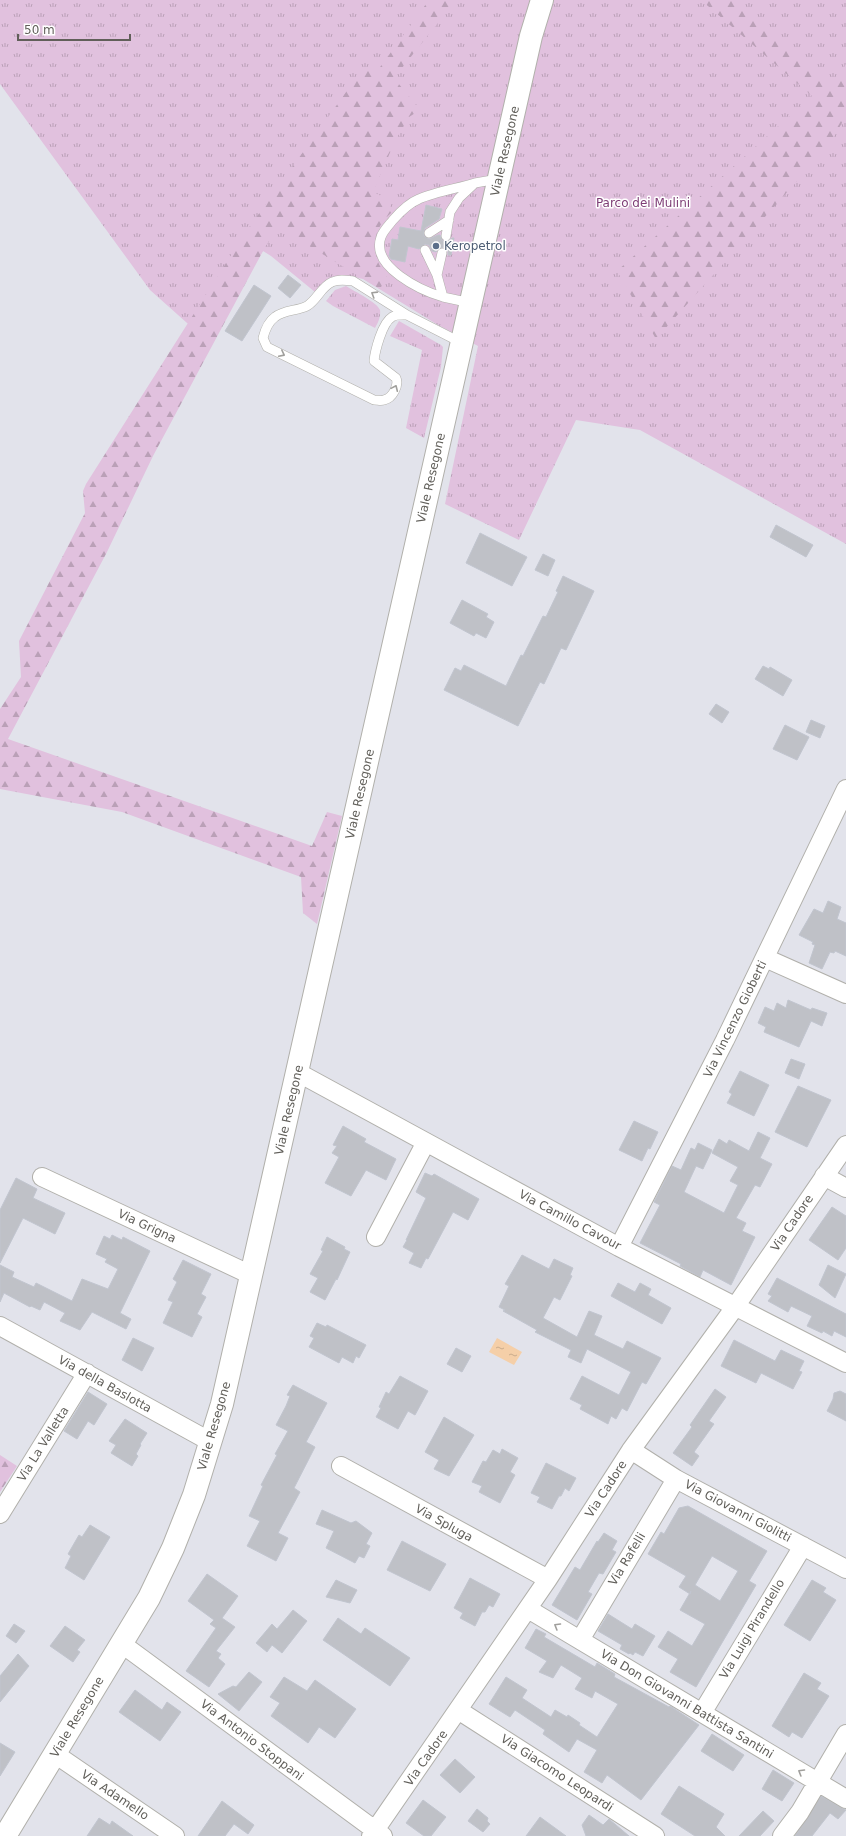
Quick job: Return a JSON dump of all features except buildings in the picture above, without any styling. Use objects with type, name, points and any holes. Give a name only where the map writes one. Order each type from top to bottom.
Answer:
[{"type":"street","name":"Viale Resegone","points":[[5,1836],[149,1598],[173,1548],[194,1495],[211,1442],[222,1404],[498,179],[531,36],[542,0]]},
{"type":"street","name":"Via Vincenzo Gioberti","points":[[619,1247],[765,958],[846,789]]},
{"type":"street","points":[[765,958],[846,994]]},
{"type":"street","name":"Via Camillo Cavour","points":[[297,1072],[619,1247],[846,1363]]},
{"type":"street","points":[[376,1237],[426,1142]]},
{"type":"street","name":"Via Cadore","points":[[376,1834],[458,1710],[548,1579],[631,1450],[735,1307],[846,1145]]},
{"type":"street","points":[[824,1176],[846,1188]]},
{"type":"street","name":"Via Grigna","points":[[42,1177],[251,1275]]},
{"type":"street","name":"Via della Baslotta","points":[[0,1326],[211,1442]]},
{"type":"street","name":"Via La Valletta","points":[[0,1514],[87,1374]]},
{"type":"street","name":"Via Giovanni Giolitti","points":[[631,1450],[676,1478],[846,1569]]},
{"type":"street","name":"Via Spluga","points":[[341,1466],[548,1579]]},
{"type":"street","name":"Via Rafelli","points":[[580,1640],[676,1478]]},
{"type":"street","name":"Via Luigi Pirandello","points":[[702,1713],[803,1546]]},
{"type":"street","name":"Via Don Giovanni Battista Santini","points":[[528,1609],[846,1799]]},
{"type":"street","name":"Via Antonio Stoppani","points":[[122,1644],[376,1834]]},
{"type":"street","name":"Via Giacomo Leopardi","points":[[458,1710],[655,1836]]},
{"type":"street","points":[[782,1836],[800,1812],[846,1734]]},
{"type":"street","name":"Via Adamello","points":[[55,1754],[175,1836]]},
{"type":"lane","points":[[471,303],[426,292],[390,268],[384,262],[380,247],[380,237],[401,210],[419,199],[475,183],[498,179]]},
{"type":"lane","points":[[446,236],[454,204],[475,183]]},
{"type":"lane","points":[[429,233],[449,220]]},
{"type":"lane","points":[[424,250],[438,275],[443,297]]},
{"type":"lane","points":[[438,275],[442,253]]},
{"type":"lane","points":[[407,315],[391,317],[387,322],[378,342],[374,361],[396,378],[397,381],[397,385],[391,396],[383,401],[374,400],[267,347],[263,338],[267,327],[275,317],[306,306],[313,302],[327,285],[343,279],[353,281],[407,315],[462,343]]},
{"type":"green space","name":"Parco dei Mulini","points":[[0,0],[846,0],[846,544],[640,430],[576,420],[519,540],[445,504],[478,346],[438,325],[363,279],[348,276],[336,276],[325,281],[315,292],[263,251],[205,339],[150,290],[0,84]]},
{"type":"green space","points":[[429,0],[454,0],[445,14],[394,78],[420,110],[409,117],[395,141],[373,192],[390,200],[391,213],[379,228],[374,244],[377,260],[387,276],[380,289],[278,227],[263,251],[153,456],[107,552],[8,739],[312,846],[327,812],[342,816],[317,924],[303,913],[301,877],[122,812],[0,789],[0,709],[21,677],[19,641],[85,513],[83,491],[86,484],[245,233],[364,67],[375,74]]},
{"type":"green space","points":[[701,0],[735,0],[832,87],[846,64],[846,116],[829,145],[656,339],[617,271],[812,96]]},
{"type":"green space","points":[[346,286],[378,307],[380,310],[380,315],[375,328],[326,301],[335,290]]},
{"type":"green space","points":[[399,321],[443,347],[441,367],[424,438],[406,428],[422,350],[390,336]]},
{"type":"green space","points":[[0,1455],[17,1466],[0,1492]]},
{"type":"water","points":[[497,1338],[522,1352],[514,1365],[489,1352]]},
{"type":"place","name":"Keropetrol","points":[[436,246]]}]
